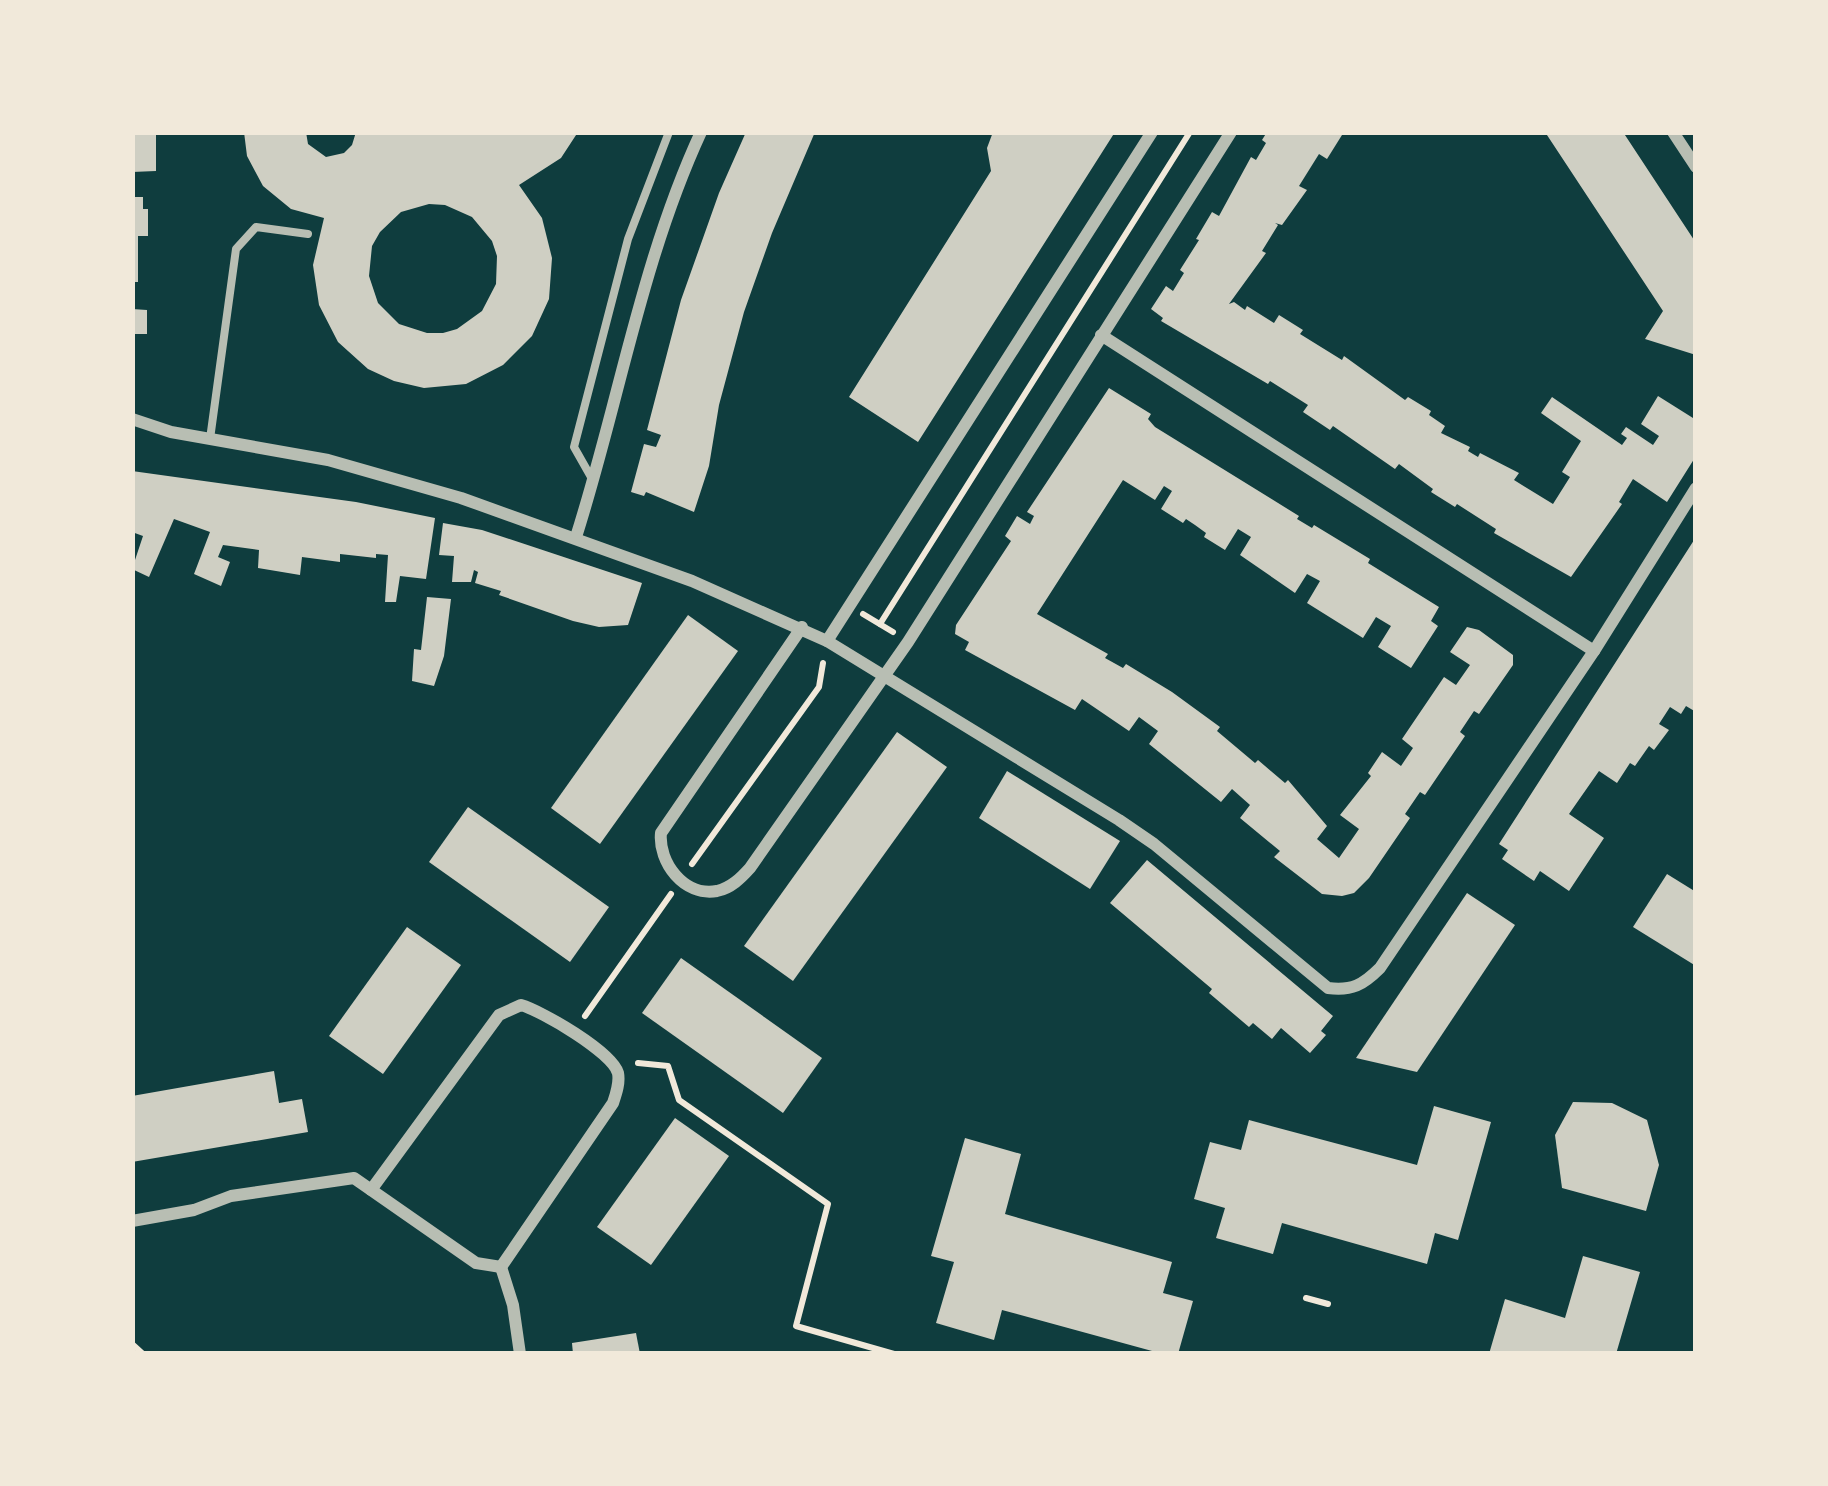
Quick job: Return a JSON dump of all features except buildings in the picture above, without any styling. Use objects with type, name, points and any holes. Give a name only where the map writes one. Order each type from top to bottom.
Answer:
[{"type":"street","points":[[576,537],[643,285],[701,132]]},
{"type":"street","points":[[827,640],[1152,132]]},
{"type":"street","points":[[802,627],[661,833],[659,847],[666,866],[697,888],[718,890],[732,885],[750,868],[884,675],[1232,132]]},
{"type":"street","points":[[1673,132],[1696,166]]},
{"type":"street","points":[[1101,335],[1594,651]]},
{"type":"street","points":[[132,418],[211,440],[328,460],[576,537],[802,627],[1154,844],[1328,988],[1346,991],[1364,985],[1380,968],[1594,651],[1696,488]]},
{"type":"street","points":[[371,1190],[499,1015],[521,1005],[536,1010],[611,1061],[619,1075],[613,1102],[501,1267]]},
{"type":"street","points":[[132,1220],[194,1210],[231,1196],[354,1178],[476,1263],[501,1267]]},
{"type":"street","points":[[501,1267],[513,1305],[520,1354]]},
{"type":"lane","points":[[592,479],[574,447],[628,239],[669,132]]},
{"type":"lane","points":[[211,440],[236,249],[256,227],[308,234]]},
{"type":"path","points":[[880,624],[1187,133],[1199,142]]},
{"type":"path","points":[[1034,358],[1054,371]]},
{"type":"path","points":[[859,611],[901,637]]},
{"type":"path","points":[[686,872],[819,687],[823,663]]},
{"type":"path","points":[[592,1007],[661,908]]},
{"type":"path","points":[[630,1055],[641,1066],[668,1066],[679,1100],[828,1204],[796,1326],[894,1354]]},
{"type":"path","points":[[1306,1298],[1328,1304]]},
{"type":"path","points":[[132,1344],[143,1354]]}]
